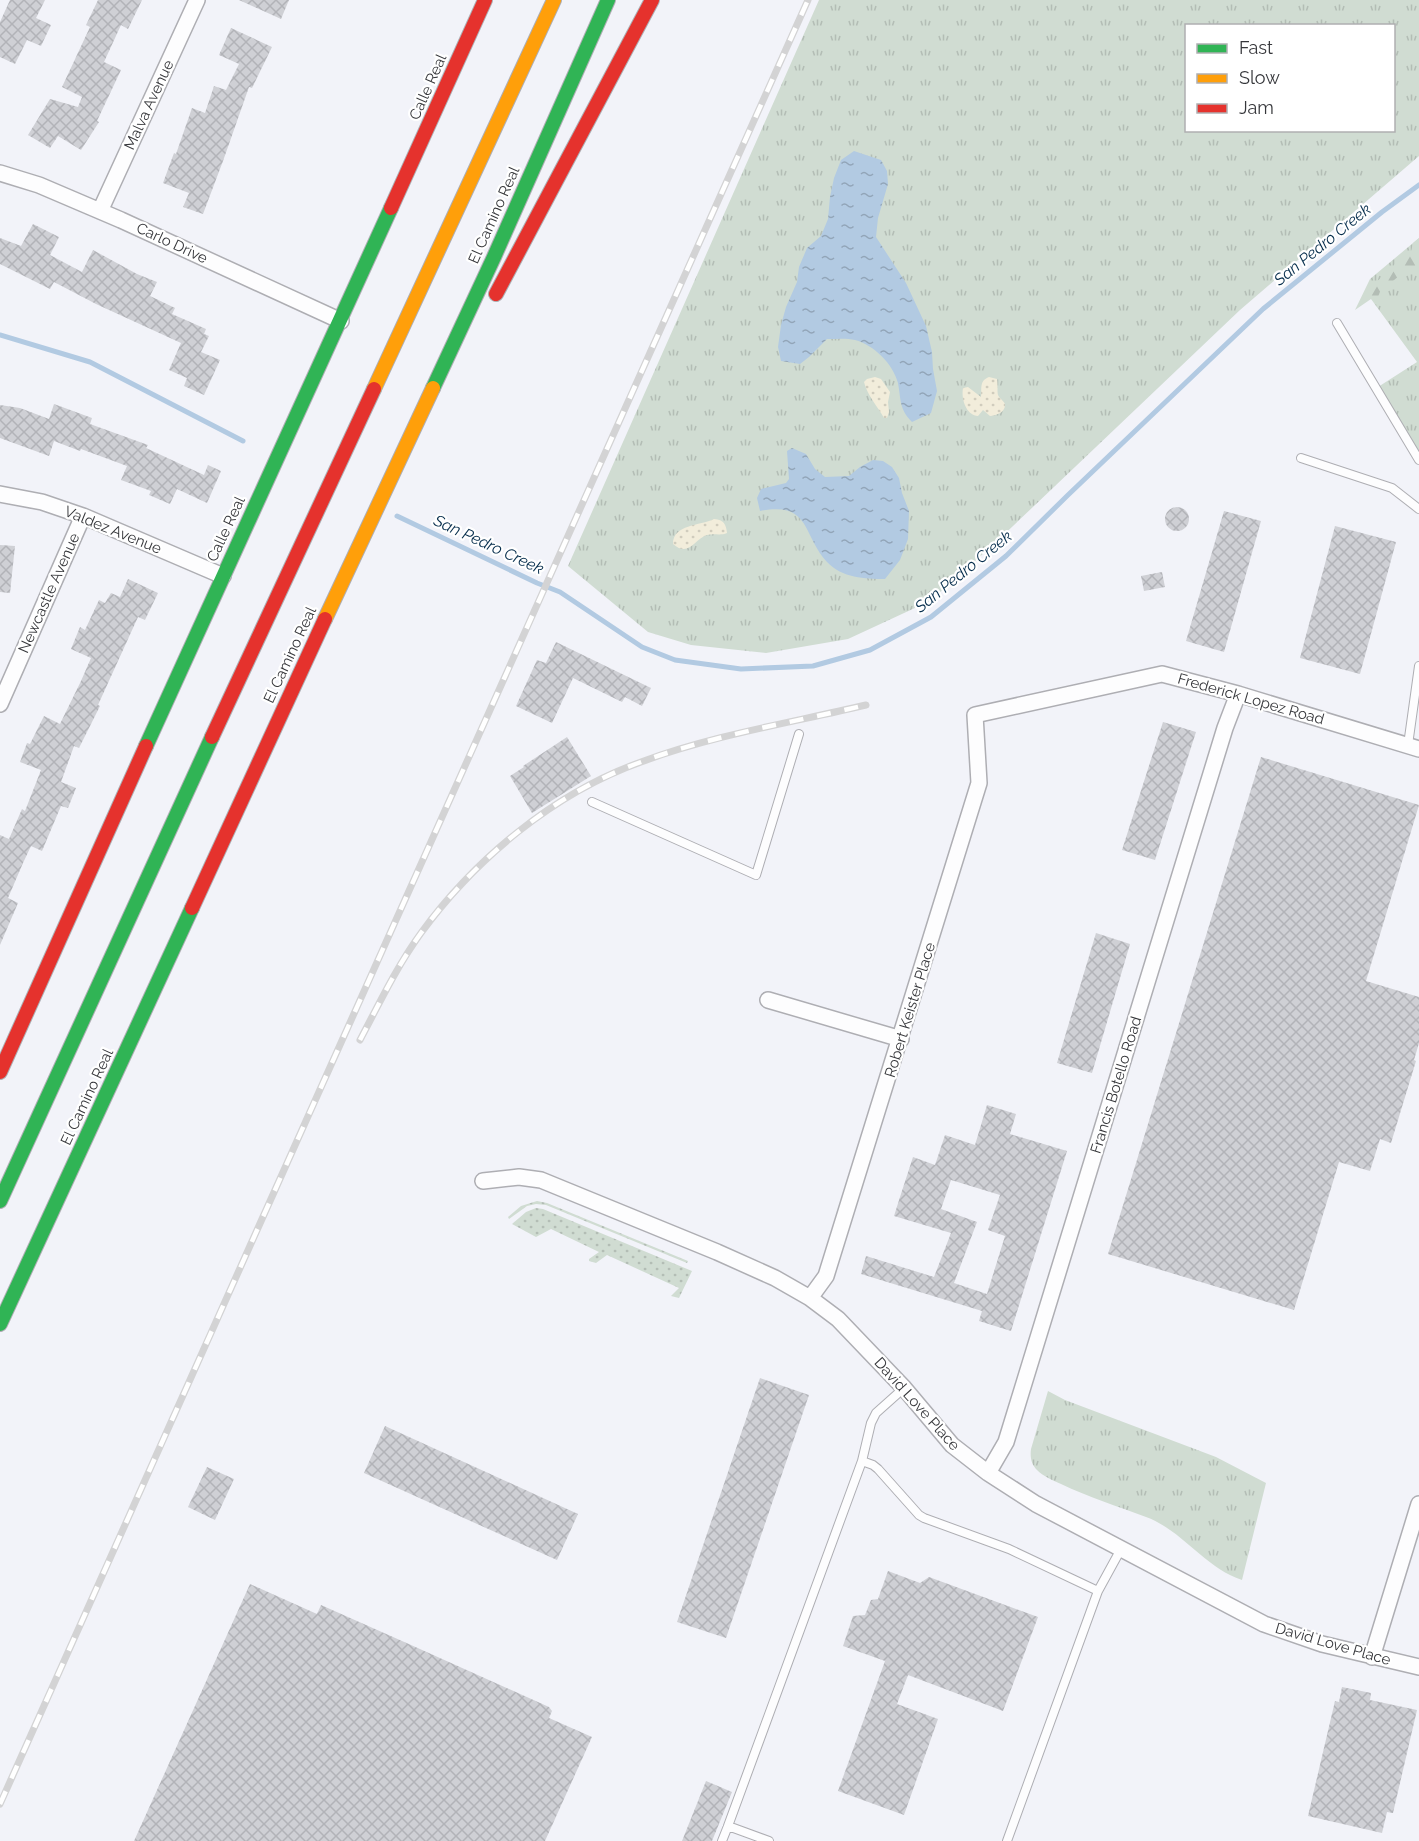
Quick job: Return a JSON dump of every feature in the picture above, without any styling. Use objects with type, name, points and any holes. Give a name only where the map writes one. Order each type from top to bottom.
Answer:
[{"type":"main road","name":"Calle Real","points":[[0,1072],[485,0]]},
{"type":"main road","points":[[0,1201],[554,0]]},
{"type":"main road","name":"El Camino Real","points":[[0,1324],[356,550],[439,377],[608,0]]},
{"type":"main road","points":[[490,306],[652,0]]},
{"type":"main road","points":[[439,377],[478,325]]},
{"type":"street","name":"Malva Avenue","points":[[100,211],[197,0]]},
{"type":"street","name":"Carlo Drive","points":[[0,173],[39,185],[100,211],[341,321]]},
{"type":"street","name":"Valdez Avenue","points":[[0,494],[42,502],[83,516],[223,576]]},
{"type":"street","name":"Newcastle Avenue","points":[[0,704],[83,516]]},
{"type":"street","name":"Frederick Lopez Road","points":[[975,715],[1162,674],[1238,694],[1414,747]]},
{"type":"street","name":"Francis Botello Road","points":[[987,1473],[1006,1442],[1225,728],[1238,694]]},
{"type":"street","name":"Robert Keister Place","points":[[810,1298],[826,1276],[979,783],[975,715]]},
{"type":"street","points":[[768,999],[901,1039]]},
{"type":"street","name":"David Love Place","points":[[483,1181],[519,1177],[541,1179],[775,1278],[810,1298],[838,1319],[904,1388],[952,1445],[987,1473],[1036,1504],[1264,1624],[1322,1644],[1419,1667]]},
{"type":"street","points":[[1372,1657],[1419,1504]]},
{"type":"lane","points":[[1337,323],[1419,460]]},
{"type":"lane","points":[[1301,458],[1392,488],[1419,509]]},
{"type":"lane","points":[[1414,747],[1419,666]]},
{"type":"lane","points":[[592,802],[756,875],[799,734]]},
{"type":"lane","points":[[722,1841],[862,1461],[871,1423],[876,1413],[904,1388]]},
{"type":"lane","points":[[862,1461],[878,1469],[924,1518],[1009,1549],[1098,1591]]},
{"type":"lane","points":[[1007,1841],[1098,1591],[1121,1549]]},
{"type":"lane","points":[[728,1826],[769,1841]]},
{"type":"green space","points":[[819,0],[1419,0],[1419,156],[1240,310],[993,545],[930,601],[848,639],[766,653],[691,645],[648,632],[568,566]]},
{"type":"green space","points":[[1419,238],[1419,454],[1378,387],[1417,362],[1371,299],[1355,310],[1370,279]]},
{"type":"green space","points":[[1419,238],[1419,262],[1412,271],[1399,276],[1381,289],[1378,297],[1373,298],[1366,294],[1392,268],[1399,257],[1411,252],[1413,243]]},
{"type":"green space","points":[[537,1201],[547,1203],[688,1261],[687,1263],[546,1205],[527,1206],[509,1219],[508,1217],[521,1206]]},
{"type":"green space","points":[[536,1208],[692,1271],[679,1298],[671,1296],[679,1288],[607,1255],[596,1263],[589,1261],[599,1252],[551,1229],[536,1237],[512,1224],[526,1212]]},
{"type":"green space","points":[[1048,1391],[1065,1400],[1216,1457],[1266,1483],[1242,1580],[1216,1567],[1159,1523],[1071,1489],[1037,1470],[1031,1460],[1031,1449]]},
{"type":"sand","points":[[875,377],[881,379],[890,392],[887,418],[884,418],[873,401],[864,382]]},
{"type":"sand","points":[[989,377],[997,379],[998,395],[1005,407],[1000,413],[992,416],[983,410],[978,416],[974,415],[965,406],[963,388],[968,387],[981,397],[982,383]]},
{"type":"sand","points":[[714,519],[724,523],[727,533],[707,535],[683,549],[673,544],[674,537],[682,529]]},
{"type":"water","points":[[854,151],[881,160],[887,171],[888,184],[878,218],[876,237],[906,283],[926,326],[932,352],[937,391],[931,413],[912,422],[903,408],[898,383],[892,369],[882,356],[869,346],[852,339],[827,339],[800,364],[781,361],[778,347],[781,325],[797,282],[799,267],[807,248],[821,236],[828,219],[834,178],[841,160]]},
{"type":"water","points":[[792,448],[806,454],[815,469],[825,477],[849,476],[873,460],[883,461],[892,467],[899,478],[909,511],[908,539],[900,560],[885,579],[862,578],[840,571],[827,562],[819,552],[797,516],[788,511],[776,509],[760,511],[757,498],[761,489],[786,483],[789,479],[787,451]]},
{"type":"building","points":[[10,0],[45,0],[36,18],[51,25],[41,46],[27,40],[15,64],[0,57],[0,22]]},
{"type":"building","points":[[98,0],[142,0],[128,29],[121,25],[104,62],[121,70],[97,121],[99,122],[81,150],[58,136],[50,148],[28,135],[50,99],[78,107],[82,97],[62,87],[90,27],[86,25]]},
{"type":"building","points":[[239,0],[289,0],[281,19]]},
{"type":"building","points":[[231,28],[272,47],[252,88],[249,87],[203,214],[183,207],[189,193],[163,183],[192,108],[205,113],[214,86],[226,90],[239,64],[219,55]]},
{"type":"building","points":[[33,224],[59,237],[50,255],[82,272],[93,250],[157,282],[150,296],[175,308],[172,314],[206,329],[204,334],[209,336],[201,352],[220,360],[204,395],[184,386],[187,378],[169,370],[181,343],[54,282],[50,289],[0,264],[0,238],[21,246]]},
{"type":"building","points":[[54,404],[92,418],[90,424],[148,445],[146,448],[204,475],[208,465],[221,471],[207,503],[177,489],[170,504],[149,495],[151,491],[121,480],[127,466],[81,449],[80,451],[54,441],[49,456],[0,438],[0,405],[20,408],[49,419]]},
{"type":"building","points":[[1177,507],[1182,508],[1188,514],[1188,524],[1182,530],[1177,531],[1172,530],[1166,524],[1165,519],[1166,514],[1172,508]]},
{"type":"building","points":[[1224,511],[1261,521],[1224,652],[1186,641]]},
{"type":"building","points":[[1335,526],[1396,542],[1360,674],[1300,658]]},
{"type":"building","points":[[0,545],[15,546],[10,593],[0,592]]},
{"type":"building","points":[[1162,572],[1165,587],[1144,591],[1141,576]]},
{"type":"building","points":[[128,579],[158,593],[145,620],[138,617],[98,705],[100,706],[79,748],[74,746],[61,782],[76,788],[68,808],[61,806],[42,851],[31,846],[8,898],[18,903],[0,945],[0,835],[9,839],[22,809],[25,811],[41,770],[20,762],[27,743],[30,744],[44,716],[60,724],[81,681],[91,658],[71,649],[80,627],[85,630],[99,600],[105,603],[111,593],[120,597]]},
{"type":"building","points":[[556,642],[651,688],[642,706],[625,697],[622,702],[573,678],[552,723],[516,706],[537,660],[546,663]]},
{"type":"building","points":[[1163,722],[1196,732],[1155,860],[1122,850]]},
{"type":"building","points":[[567,737],[591,776],[532,813],[510,776]]},
{"type":"building","points":[[1261,757],[1419,805],[1366,981],[1419,997],[1419,1043],[1414,1060],[1416,1061],[1391,1143],[1380,1139],[1370,1171],[1339,1162],[1294,1310],[1108,1254]]},
{"type":"building","points":[[1096,933],[1130,944],[1092,1073],[1057,1063]]},
{"type":"building","points":[[987,1105],[1016,1114],[1010,1134],[1067,1151],[1011,1331],[979,1321],[982,1311],[861,1274],[866,1256],[934,1277],[951,1233],[894,1216],[913,1157],[935,1165],[945,1135],[975,1145]],"holes":[[[951,1180],[1000,1195],[988,1230],[1005,1236],[987,1294],[954,1283],[977,1222],[941,1209]]]},
{"type":"building","points":[[760,1378],[809,1395],[726,1638],[677,1622]]},
{"type":"building","points":[[385,1426],[578,1514],[557,1560],[364,1473]]},
{"type":"building","points":[[207,1467],[234,1479],[215,1520],[188,1507]]},
{"type":"building","points":[[888,1571],[920,1583],[929,1577],[1038,1617],[1003,1711],[908,1675],[897,1704],[938,1719],[904,1815],[838,1791],[885,1661],[843,1646],[853,1616],[865,1615],[871,1600],[878,1599]]},
{"type":"building","points":[[250,1584],[317,1614],[321,1605],[411,1645],[549,1707],[552,1711],[549,1718],[592,1737],[545,1841],[134,1841]]},
{"type":"building","points":[[1342,1687],[1371,1693],[1370,1700],[1417,1710],[1393,1813],[1387,1812],[1382,1833],[1308,1816],[1335,1701],[1339,1702]]},
{"type":"building","points":[[706,1781],[732,1792],[712,1841],[682,1841]]},
{"type":"waterway","name":"San Pedro Creek","points":[[397,516],[560,592],[642,647],[675,660],[741,669],[813,666],[870,650],[931,617],[1006,556],[1263,309],[1382,212],[1419,185]]},
{"type":"waterway","name":"San Pedro Creek","points":[[0,335],[90,362],[243,441]]},
{"type":"railway","points":[[0,1804],[808,0]]},
{"type":"railway","points":[[360,1040],[404,959],[442,906],[491,855],[547,810],[609,775],[668,753],[724,737],[866,705]]},
{"type":"traffic: fast","points":[[433,388],[608,0]]},
{"type":"traffic: fast","points":[[146,746],[391,208]]},
{"type":"traffic: fast","points":[[0,1201],[212,737]]},
{"type":"traffic: fast","points":[[0,1324],[192,908]]},
{"type":"traffic: slow","points":[[374,389],[554,0]]},
{"type":"traffic: slow","points":[[325,619],[433,388]]},
{"type":"traffic: jam","points":[[391,208],[485,0]]},
{"type":"traffic: jam","points":[[496,294],[652,0]]},
{"type":"traffic: jam","points":[[212,737],[374,389]]},
{"type":"traffic: jam","points":[[192,908],[325,619]]},
{"type":"traffic: jam","points":[[0,1072],[146,746]]}]
